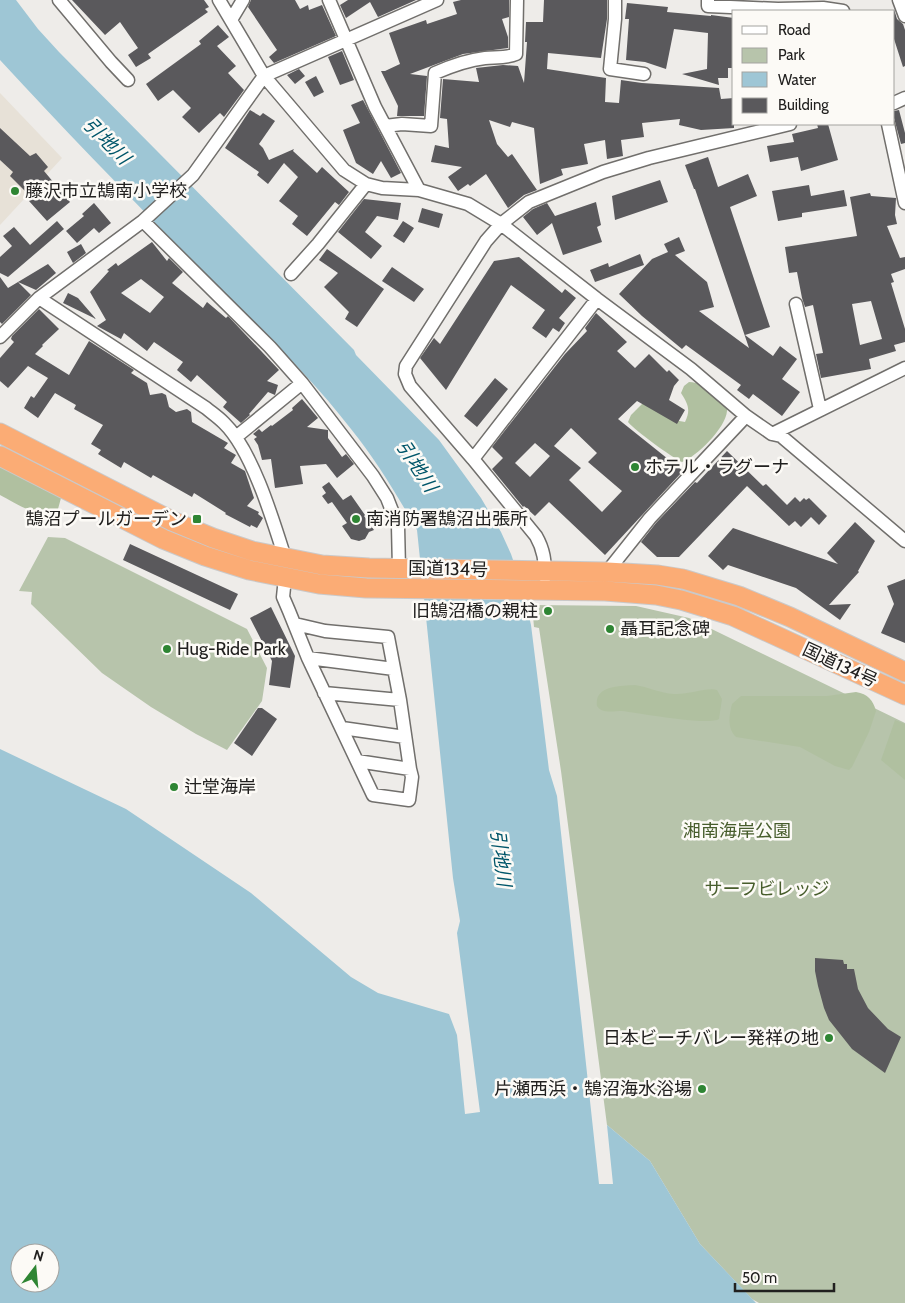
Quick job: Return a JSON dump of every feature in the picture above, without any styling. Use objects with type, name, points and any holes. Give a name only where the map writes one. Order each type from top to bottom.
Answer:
[{"type":"highway","name":"国道134号","points":[[0,433],[172,521],[252,551],[322,565],[399,569],[525,570],[658,575],[711,586],[739,596],[905,672]]},
{"type":"highway","name":"国道134号","points":[[0,456],[163,539],[205,556],[249,570],[319,584],[366,588],[631,593],[681,600],[733,616],[905,695]]},
{"type":"street","points":[[59,0],[128,80]]},
{"type":"street","points":[[219,0],[264,76],[344,170],[366,184],[390,189],[419,190],[468,204],[501,224],[691,369],[746,416],[772,434],[781,436],[901,538]]},
{"type":"street","points":[[231,20],[243,0]]},
{"type":"street","points":[[329,0],[385,126],[419,190]]},
{"type":"street","points":[[0,337],[39,298],[145,219],[188,179],[198,168],[264,76],[437,0]]},
{"type":"street","points":[[385,126],[402,124],[431,126],[435,73],[466,62],[516,54],[517,0]]},
{"type":"street","points":[[615,0],[610,69],[644,74]]},
{"type":"street","points":[[708,0],[708,6],[778,9],[823,8],[836,10]]},
{"type":"street","points":[[899,0],[905,18]]},
{"type":"street","points":[[538,591],[545,571],[544,553],[536,536],[473,458],[410,386],[405,374],[406,366],[480,249],[501,224],[528,202],[603,172],[648,158],[786,125]]},
{"type":"street","points":[[888,125],[905,202]]},
{"type":"street","points":[[291,274],[318,244],[366,184]]},
{"type":"street","points":[[145,219],[302,383],[373,476],[387,498],[398,526],[399,569]]},
{"type":"street","points":[[39,298],[206,408],[224,423],[236,437],[245,453],[267,504],[286,558]]},
{"type":"street","points":[[473,458],[597,299]]},
{"type":"street","points":[[796,304],[820,409]]},
{"type":"street","points":[[772,434],[905,368]]},
{"type":"street","points":[[236,437],[302,383]]},
{"type":"street","points":[[607,572],[650,518],[746,416]]},
{"type":"street","points":[[285,578],[284,597],[308,658],[373,795],[409,800],[412,777],[388,637],[325,631],[295,624]]},
{"type":"street","points":[[308,658],[394,669]]},
{"type":"street","points":[[324,692],[400,700]]},
{"type":"street","points":[[342,728],[405,737]]},
{"type":"street","points":[[357,761],[410,769]]},
{"type":"shaded area","name":"藤沢市立鵠南小学校","points":[[0,93],[62,158],[0,225]]},
{"type":"green space","points":[[689,382],[699,384],[708,389],[724,404],[727,411],[722,425],[709,441],[695,454],[682,462],[628,422],[631,415],[643,403],[674,420],[685,422],[688,407],[681,393],[684,386]]},
{"type":"green space","points":[[0,467],[61,498],[55,513],[34,512],[0,495]]},
{"type":"green space","name":"Hug-Ride Park","points":[[48,537],[65,538],[247,629],[267,668],[262,701],[227,750],[151,707],[102,673],[31,604],[32,592],[19,591]]},
{"type":"green space","name":"湘南海岸公園","points":[[532,605],[636,606],[689,618],[905,723],[905,1303],[759,1303],[752,1299],[700,1244],[650,1161],[607,1125],[561,771],[539,628],[534,627]]},
{"type":"green space","points":[[635,685],[674,694],[717,690],[722,699],[719,719],[702,721],[622,711],[611,712],[599,709],[597,706],[597,699],[604,690]]},
{"type":"green space","points":[[856,692],[864,694],[869,698],[876,711],[869,732],[849,770],[835,766],[800,747],[736,737],[731,730],[732,704],[741,696],[827,696]]},
{"type":"green space","points":[[895,720],[905,724],[905,780],[881,760]]},
{"type":"water","name":"引地川","points":[[0,0],[16,0],[38,29],[59,52],[354,350],[356,355],[439,440],[481,498],[501,532],[511,554],[522,586],[531,625],[549,770],[557,796],[599,1184],[613,1184],[607,1125],[650,1161],[700,1244],[756,1303],[0,1303],[0,749],[126,809],[251,893],[351,977],[378,993],[449,1014],[457,1035],[465,1114],[480,1112],[457,933],[460,921],[453,878],[417,530],[369,453],[317,388],[0,60]]},
{"type":"building","points":[[72,0],[204,0],[209,7],[205,9],[208,12],[148,54],[151,58],[136,67],[128,55],[138,48],[120,22],[105,35]]},
{"type":"building","points":[[251,0],[295,0],[300,9],[308,5],[309,10],[322,5],[336,36],[274,63],[269,57],[277,50],[248,7]]},
{"type":"building","points":[[348,0],[416,0],[378,17],[370,2],[346,18],[340,5]]},
{"type":"building","points":[[461,0],[509,0],[509,17],[502,19],[508,37],[508,48],[463,54],[410,74],[427,76],[424,116],[397,116],[398,106],[381,71],[400,64],[389,33],[426,20],[427,24],[457,14],[453,2]]},
{"type":"building","points":[[544,0],[607,0],[607,19],[601,58],[548,53],[547,69],[606,78],[605,102],[619,103],[621,80],[719,88],[721,99],[732,98],[732,125],[734,125],[734,128],[701,130],[679,125],[680,119],[642,123],[644,137],[621,140],[623,156],[607,159],[605,140],[584,144],[588,164],[561,169],[563,175],[540,184],[534,128],[512,122],[510,127],[489,120],[497,144],[508,157],[512,154],[537,190],[524,195],[508,208],[486,174],[470,186],[468,184],[458,191],[448,177],[462,167],[431,162],[435,145],[449,148],[447,119],[440,118],[443,79],[479,82],[476,68],[503,65],[518,66],[524,83],[527,42],[525,42],[526,22],[543,22]]},
{"type":"building","points":[[627,3],[668,7],[667,12],[732,18],[732,68],[728,68],[728,78],[718,78],[719,85],[682,74],[707,69],[708,33],[674,29],[666,69],[645,62],[626,60],[629,19],[625,19]]},
{"type":"building","points":[[895,12],[897,19],[903,24],[905,30],[905,66],[903,67],[895,42]]},
{"type":"building","points":[[218,25],[229,37],[217,46],[236,66],[228,73],[244,90],[224,117],[220,113],[199,133],[182,117],[191,108],[173,90],[158,101],[146,84],[201,44],[199,41]]},
{"type":"building","points":[[342,51],[354,80],[340,85],[328,57]]},
{"type":"building","points":[[299,69],[305,76],[295,84],[287,75]]},
{"type":"building","points":[[316,76],[324,92],[314,97],[305,82]]},
{"type":"building","points":[[363,100],[401,173],[391,178],[381,161],[373,174],[356,163],[343,130],[360,123],[351,105]]},
{"type":"building","points":[[250,110],[260,116],[263,113],[275,121],[259,144],[269,160],[294,149],[293,151],[317,173],[322,167],[349,192],[339,205],[335,202],[307,236],[292,224],[298,216],[279,201],[298,177],[284,163],[268,184],[257,175],[259,172],[225,148]]},
{"type":"building","points":[[899,110],[905,133],[905,143],[901,144],[895,122],[895,111]]},
{"type":"building","points":[[817,125],[828,125],[838,160],[801,171],[798,157],[770,162],[767,146],[794,142],[792,134],[818,128]]},
{"type":"building","points":[[0,128],[30,156],[36,153],[48,167],[44,171],[70,202],[47,221],[29,201],[32,198],[10,176],[13,172],[0,160]]},
{"type":"building","points":[[708,157],[718,187],[748,174],[757,196],[730,207],[770,327],[745,335],[773,356],[780,346],[797,359],[782,379],[800,392],[782,416],[753,394],[749,399],[737,390],[741,385],[686,345],[682,349],[619,294],[652,259],[668,252],[664,244],[679,237],[685,251],[675,255],[707,282],[714,307],[699,311],[749,348],[695,189],[685,165]]},
{"type":"building","points":[[660,180],[668,202],[615,220],[612,196]]},
{"type":"building","points":[[809,185],[811,196],[844,190],[847,206],[802,213],[802,217],[778,221],[772,191]]},
{"type":"building","points":[[870,193],[871,196],[896,198],[895,215],[897,224],[887,226],[900,258],[905,257],[905,269],[891,274],[894,282],[891,283],[905,329],[905,342],[894,345],[896,351],[869,359],[871,369],[821,378],[816,354],[823,353],[813,305],[805,307],[797,272],[789,273],[785,247],[857,236],[850,197]],"holes":[[[871,301],[882,339],[860,345],[852,304]]]},
{"type":"building","points":[[364,199],[401,203],[398,220],[377,216],[365,232],[382,246],[371,259],[338,232]]},
{"type":"building","points":[[596,202],[601,225],[597,227],[602,242],[563,255],[552,223],[537,235],[523,217],[533,209],[547,203],[555,216]]},
{"type":"building","points":[[94,203],[111,223],[99,233],[94,228],[77,243],[66,231],[84,216],[82,214]]},
{"type":"building","points":[[422,208],[443,214],[439,228],[418,222]]},
{"type":"building","points":[[57,221],[64,229],[8,277],[0,273],[0,257],[12,246],[3,236],[14,227],[30,245]]},
{"type":"building","points":[[403,221],[414,228],[404,243],[393,236]]},
{"type":"building","points":[[152,242],[167,261],[169,258],[183,272],[172,283],[203,308],[207,302],[226,318],[228,316],[279,370],[267,381],[278,385],[275,395],[268,392],[250,415],[241,423],[223,407],[227,402],[197,375],[191,382],[177,370],[183,362],[154,342],[147,351],[124,333],[121,339],[97,326],[106,320],[90,292],[109,271],[107,270],[116,263],[118,266]],"holes":[[[141,279],[164,297],[150,313],[121,293]]]},
{"type":"building","points":[[81,244],[86,253],[73,263],[67,252]]},
{"type":"building","points":[[327,249],[384,289],[357,327],[345,319],[349,312],[324,287],[338,273],[319,260]]},
{"type":"building","points":[[640,254],[644,265],[595,282],[590,270],[608,263],[609,267]]},
{"type":"building","points":[[519,257],[562,293],[565,289],[576,298],[559,318],[565,323],[559,332],[553,328],[546,338],[532,328],[545,310],[511,285],[446,390],[420,358],[434,338],[440,344],[494,261]]},
{"type":"building","points":[[48,264],[56,273],[36,290],[18,282]]},
{"type":"building","points":[[392,267],[424,289],[414,302],[382,281]]},
{"type":"building","points":[[0,277],[8,288],[18,282],[31,295],[2,324],[0,322]]},
{"type":"building","points":[[68,293],[78,298],[96,319],[63,303]]},
{"type":"building","points":[[39,309],[59,329],[35,354],[69,375],[89,341],[134,370],[131,373],[147,383],[150,395],[162,393],[166,395],[169,407],[176,412],[187,409],[191,412],[192,422],[228,443],[224,448],[236,455],[231,463],[245,471],[254,498],[247,506],[259,512],[258,514],[263,518],[257,528],[251,525],[250,527],[225,514],[194,493],[192,497],[153,475],[151,478],[124,462],[121,468],[98,454],[101,450],[91,444],[103,425],[74,409],[76,405],[55,393],[38,418],[24,408],[31,396],[34,398],[48,378],[28,366],[8,388],[0,381],[0,358],[14,342],[11,339],[12,336]]},
{"type":"building","points":[[596,313],[627,342],[617,351],[635,368],[649,354],[667,372],[669,370],[679,380],[674,386],[669,400],[685,410],[677,424],[637,401],[618,419],[683,471],[605,555],[549,502],[535,516],[523,507],[492,469],[503,458],[492,447],[565,354],[587,331],[585,328]],"holes":[[[571,428],[597,453],[588,462],[622,491],[602,512],[569,480],[581,468],[554,446]],[[535,443],[550,456],[530,477],[515,463]]]},
{"type":"building","points":[[495,378],[508,389],[477,427],[464,416]]},
{"type":"building","points":[[302,399],[318,418],[307,427],[328,430],[328,438],[342,457],[346,454],[354,464],[337,478],[326,464],[300,466],[303,484],[275,488],[271,459],[262,460],[258,445],[254,439],[257,437],[253,434],[259,429],[262,432],[272,426],[293,410],[292,408]]},
{"type":"building","points":[[727,451],[763,486],[766,484],[787,505],[795,497],[800,502],[804,498],[806,500],[809,498],[827,516],[819,525],[811,517],[801,527],[795,521],[789,526],[747,486],[679,557],[657,557],[641,542],[656,523]]},
{"type":"building","name":"南消防署鵠沼出張所","points":[[329,482],[343,500],[351,495],[365,515],[374,530],[369,532],[365,539],[359,541],[351,539],[342,526],[347,523],[332,502],[328,504],[322,496],[326,493],[322,487]]},
{"type":"building","points":[[855,522],[875,541],[859,572],[829,605],[851,604],[840,620],[796,588],[728,565],[723,570],[708,556],[733,528],[838,564],[827,553]]},
{"type":"building","points":[[130,544],[238,594],[230,610],[123,560]]},
{"type":"building","points":[[905,579],[905,643],[881,633],[894,604],[887,586]]},
{"type":"building","points":[[271,607],[295,656],[290,688],[269,685],[272,661],[250,618]]},
{"type":"building","points":[[258,708],[262,708],[277,719],[252,756],[234,743]]},
{"type":"building","points":[[815,958],[843,960],[844,964],[847,964],[847,969],[854,969],[858,989],[868,1008],[888,1029],[901,1037],[885,1073],[852,1049],[829,1020],[818,986]]},
{"type":"place","name":"藤沢市立鵠南小学校","points":[[15,191]]},
{"type":"place","name":"ホテル・ラグーナ","points":[[635,467]]},
{"type":"place","name":"鵠沼プールガーデン","points":[[197,519]]},
{"type":"place","name":"南消防署鵠沼出張所","points":[[356,519]]},
{"type":"place","name":"旧鵠沼橋の親柱","points":[[548,611]]},
{"type":"place","name":"聶耳記念碑","points":[[610,629]]},
{"type":"place","name":"Hug-Ride Park","points":[[167,649]]},
{"type":"place","name":"辻堂海岸","points":[[174,787]]},
{"type":"place","name":"日本ビーチバレー発祥の地","points":[[829,1038]]},
{"type":"place","name":"片瀬西浜・鵠沼海水浴場","points":[[702,1089]]},
{"type":"park label","name":"サーフビレッジ","points":[[767,889]]}]
